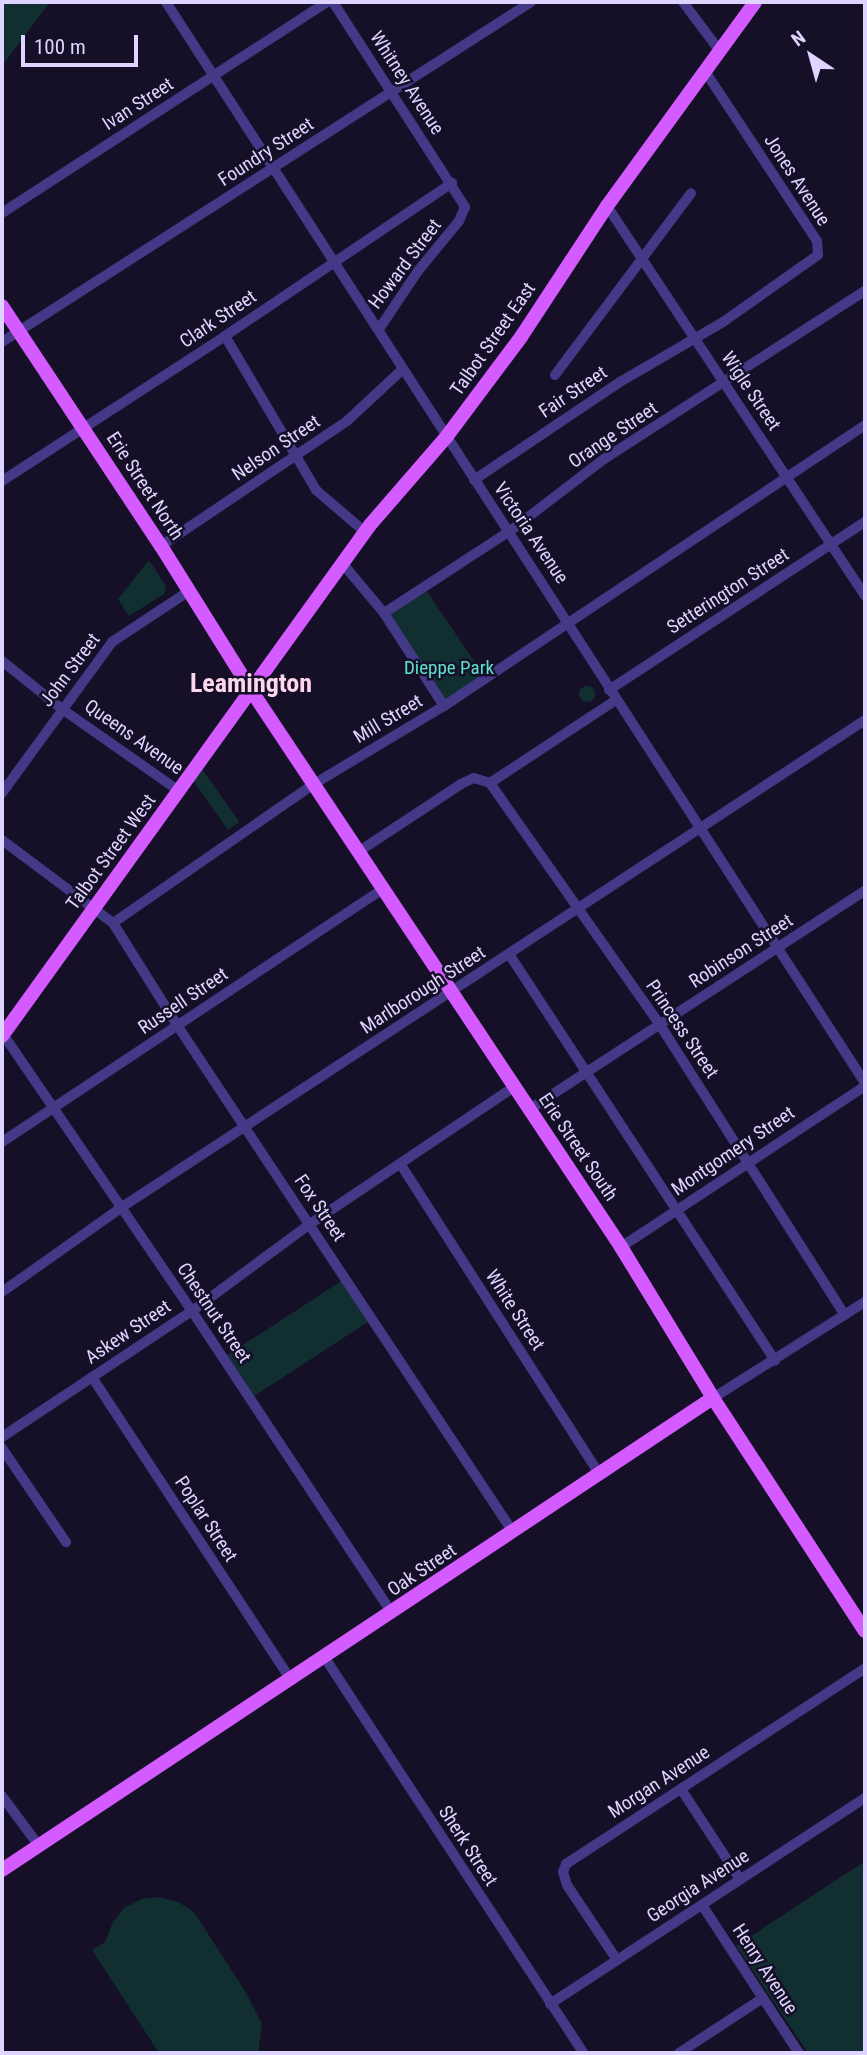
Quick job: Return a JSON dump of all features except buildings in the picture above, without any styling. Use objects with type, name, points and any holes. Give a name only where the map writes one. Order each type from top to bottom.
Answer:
[{"type":"main road","name":"Talbot Street East","points":[[251,690],[365,531],[447,436],[521,337],[607,206],[754,2]]},
{"type":"main road","name":"Erie Street North","points":[[2,306],[161,546],[251,690]]},
{"type":"main road","name":"Erie Street South","points":[[251,690],[621,1247],[713,1398],[865,1631]]},
{"type":"main road","name":"Talbot Street West","points":[[2,1035],[251,690]]},
{"type":"main road","name":"Oak Street","points":[[2,1870],[393,1613],[713,1398]]},
{"type":"street","name":"Victoria Avenue","points":[[166,2],[865,1084]]},
{"type":"street","name":"Ivan Street","points":[[2,213],[327,2]]},
{"type":"street","name":"Whitney Avenue","points":[[333,2],[452,183]]},
{"type":"street","name":"Foundry Street","points":[[2,342],[531,2]]},
{"type":"street","points":[[683,2],[719,50]]},
{"type":"street","name":"Jones Avenue","points":[[694,338],[805,267],[818,255],[819,248],[705,71]]},
{"type":"street","name":"Clark Street","points":[[2,481],[225,336],[452,183]]},
{"type":"street","name":"Howard Street","points":[[379,329],[463,214],[462,199],[452,183]]},
{"type":"street","points":[[555,375],[691,193]]},
{"type":"street","name":"Wigle Street","points":[[607,206],[865,596]]},
{"type":"street","name":"Orange Street","points":[[384,613],[510,531],[604,459],[865,291]]},
{"type":"street","points":[[225,336],[316,490],[365,531]]},
{"type":"street","name":"Fair Street","points":[[474,480],[620,382],[694,338]]},
{"type":"street","name":"Nelson Street","points":[[161,546],[347,421],[403,369]]},
{"type":"street","name":"Mill Street","points":[[113,923],[314,784],[444,706],[865,425]]},
{"type":"street","name":"Setterington Street","points":[[609,690],[865,522]]},
{"type":"street","points":[[342,564],[384,613],[444,706]]},
{"type":"street","name":"John Street","points":[[2,793],[112,642],[189,591]]},
{"type":"street","name":"Queens Avenue","points":[[2,661],[62,709],[179,790]]},
{"type":"street","points":[[358,852],[432,801],[474,778],[490,783],[616,700]]},
{"type":"street","name":"Marlborough Street","points":[[2,1292],[122,1207],[865,720]]},
{"type":"street","name":"Princess Street","points":[[490,783],[660,1025],[845,1315]]},
{"type":"street","name":"Fox Street","points":[[2,840],[113,923],[177,1025],[513,1532]]},
{"type":"street","name":"Russell Street","points":[[2,1142],[383,889]]},
{"type":"street","name":"Robinson Street","points":[[530,1109],[865,891]]},
{"type":"street","points":[[509,954],[775,1361]]},
{"type":"street","name":"Chestnut Street","points":[[2,1035],[122,1207],[393,1613]]},
{"type":"street","name":"Montgomery Street","points":[[621,1247],[865,1084]]},
{"type":"street","name":"Askew Street","points":[[2,1437],[192,1311],[310,1224],[401,1165],[514,1086]]},
{"type":"street","name":"White Street","points":[[401,1165],[599,1474]]},
{"type":"street","name":"Oak Street","points":[[713,1398],[865,1302]]},
{"type":"street","name":"Poplar Street","points":[[92,1377],[291,1680]]},
{"type":"street","points":[[2,1448],[66,1542]]},
{"type":"street","name":"Sherk Street","points":[[325,1658],[583,2053]]},
{"type":"street","name":"Morgan Avenue","points":[[617,1960],[567,1885],[563,1872],[566,1864],[865,1668]]},
{"type":"street","points":[[681,1789],[740,1880]]},
{"type":"street","points":[[2,1796],[38,1846]]},
{"type":"street","name":"Georgia Avenue","points":[[550,2004],[865,1798]]},
{"type":"street","name":"Henry Avenue","points":[[702,1905],[799,2053]]},
{"type":"street","points":[[680,2053],[763,1998]]},
{"type":"green space","points":[[2,2],[50,2],[2,66]]},
{"type":"green space","points":[[149,560],[166,586],[164,594],[129,616],[118,599]]},
{"type":"green space","name":"Dieppe Park","points":[[424,587],[485,677],[445,704],[384,614]]},
{"type":"green space","points":[[587,686],[593,688],[593,700],[587,702],[581,700],[579,694],[581,688]]},
{"type":"green space","points":[[198,763],[239,822],[228,830],[187,771]]},
{"type":"green space","points":[[346,1278],[373,1319],[249,1399],[223,1358]]},
{"type":"green space","points":[[865,1861],[865,2053],[808,2053],[736,1946]]},
{"type":"green space","points":[[158,1897],[178,1902],[194,1912],[245,1991],[262,2024],[258,2053],[159,2053],[92,1950],[105,1942],[113,1922],[124,1908],[142,1899]]},
{"type":"district","name":"Leamington","points":[[251,684]]}]
